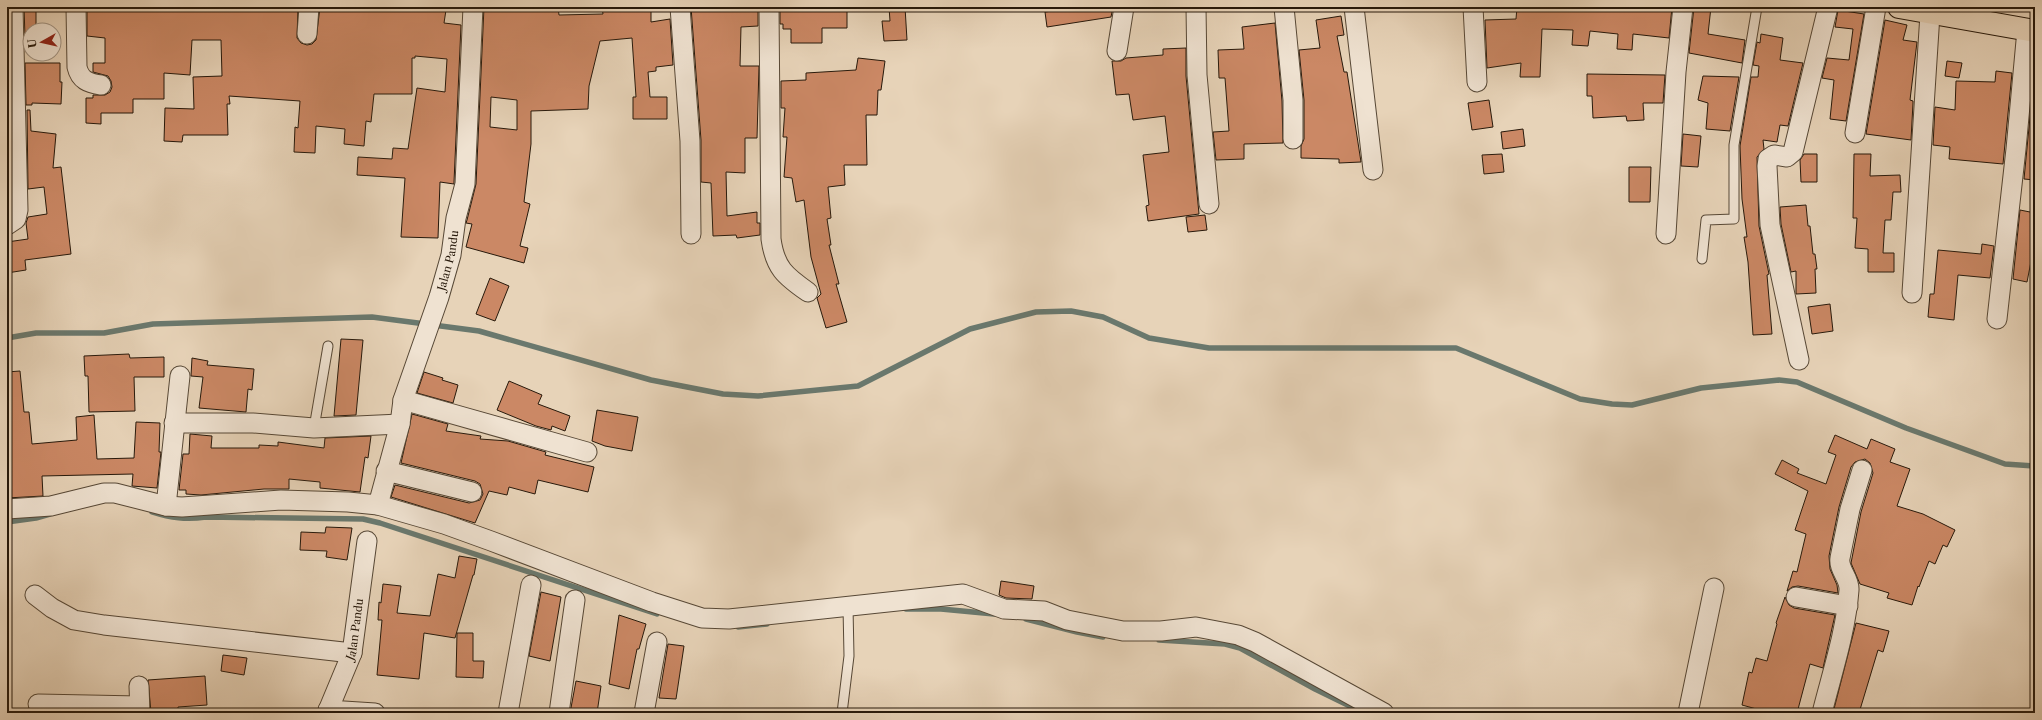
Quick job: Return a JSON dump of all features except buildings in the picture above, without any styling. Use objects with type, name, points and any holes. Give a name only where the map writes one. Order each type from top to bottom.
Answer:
[{"type":"main road","points":[[1899,7],[1930,14],[2031,31]]},
{"type":"street","points":[[7,225],[16,219],[18,210],[13,7]]},
{"type":"street","points":[[76,7],[77,67],[79,76],[90,83],[101,84]]},
{"type":"street","points":[[307,34],[309,7]]},
{"type":"street","name":"Jalan Pandu","points":[[378,505],[400,424],[403,400],[445,276],[465,184],[473,7]]},
{"type":"street","points":[[680,7],[690,141],[691,234]]},
{"type":"street","points":[[769,7],[771,239],[778,266],[786,276],[808,292]]},
{"type":"street","points":[[1117,52],[1124,7]]},
{"type":"street","points":[[1196,7],[1197,75],[1208,204]]},
{"type":"street","points":[[1284,7],[1293,100],[1293,139]]},
{"type":"street","points":[[1354,7],[1373,170]]},
{"type":"street","points":[[1474,7],[1477,82]]},
{"type":"street","points":[[1666,234],[1676,72],[1683,7]]},
{"type":"street","points":[[1798,360],[1770,225],[1767,166],[1768,159],[1774,155],[1787,157],[1793,152],[1828,7]]},
{"type":"street","points":[[1855,133],[1876,7]]},
{"type":"street","points":[[1912,293],[1930,14]]},
{"type":"street","points":[[1997,319],[2031,31]]},
{"type":"street","points":[[166,506],[180,376]]},
{"type":"street","points":[[403,400],[587,452]]},
{"type":"street","points":[[174,423],[253,423],[314,428],[400,424]]},
{"type":"street","points":[[1822,713],[1848,606],[1849,583],[1839,562],[1850,509],[1862,470]]},
{"type":"street","points":[[386,471],[472,492]]},
{"type":"street","points":[[7,509],[50,506],[104,493],[124,495],[166,506],[209,506],[281,500],[348,502],[378,505],[444,524],[652,602],[702,618],[729,619],[848,609],[963,594],[1004,609],[1044,611],[1067,620],[1123,631],[1142,632],[1196,627],[1206,628],[1238,635],[1255,642],[1384,713]]},
{"type":"street","name":"Jalan Pandu","points":[[327,711],[352,653],[367,541]]},
{"type":"street","points":[[508,713],[531,585]]},
{"type":"street","points":[[1688,713],[1714,588]]},
{"type":"street","points":[[35,595],[52,608],[74,620],[104,625],[352,653]]},
{"type":"street","points":[[1796,597],[1848,606]]},
{"type":"street","points":[[559,713],[575,600]]},
{"type":"street","points":[[644,713],[657,642]]},
{"type":"street","points":[[38,704],[139,709],[139,686]]},
{"type":"street","points":[[327,711],[375,713]]},
{"type":"lane","points":[[1702,258],[1706,220],[1734,220],[1734,144],[1757,7]]},
{"type":"lane","points":[[314,428],[328,346]]},
{"type":"lane","points":[[842,713],[849,656],[848,609]]},
{"type":"waterway","points":[[7,338],[36,333],[104,333],[153,324],[372,317],[479,331],[651,380],[723,394],[758,396],[858,386],[970,329],[1036,312],[1071,311],[1103,317],[1149,338],[1209,348],[1456,348],[1580,399],[1612,404],[1632,405],[1701,388],[1779,380],[1797,382],[1906,428],[2005,464],[2035,466]]},
{"type":"waterway","points":[[152,512],[166,516],[185,518],[363,519],[380,523],[657,614]]},
{"type":"waterway","points":[[7,522],[36,518],[50,514]]},
{"type":"waterway","points":[[906,609],[941,609],[994,614]]},
{"type":"waterway","points":[[1026,619],[1103,637]]},
{"type":"waterway","points":[[738,627],[767,624]]},
{"type":"waterway","points":[[1159,640],[1225,644],[1240,648],[1315,689],[1364,713]]}]
